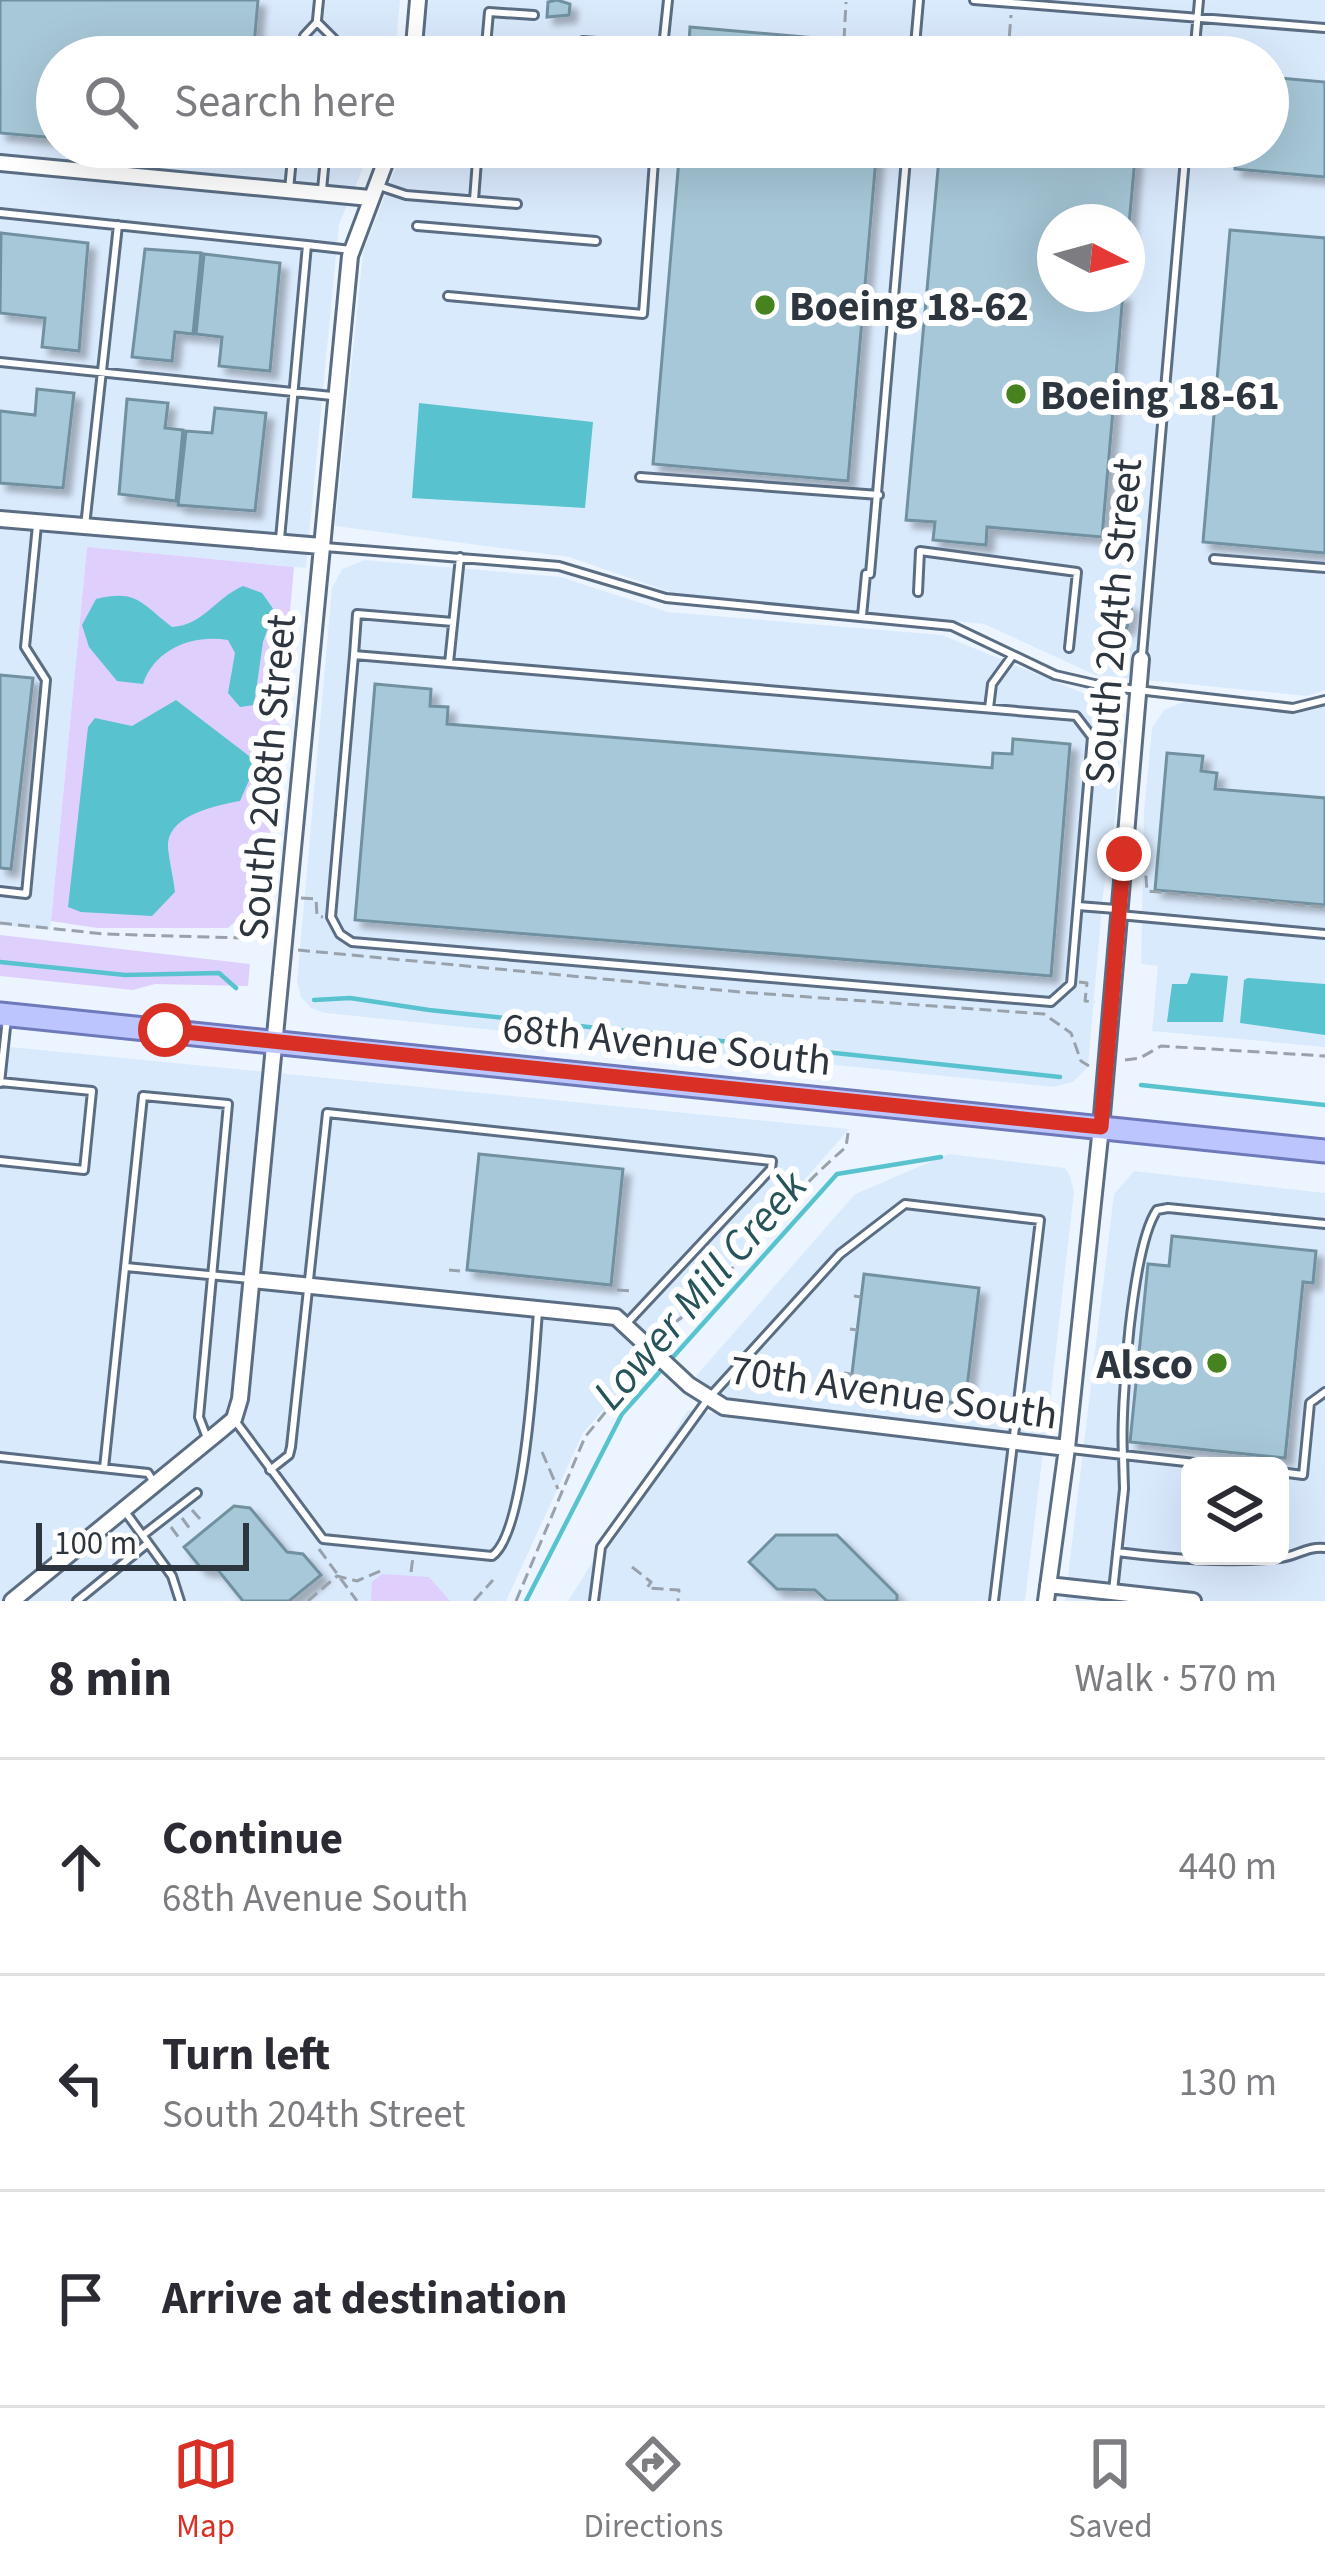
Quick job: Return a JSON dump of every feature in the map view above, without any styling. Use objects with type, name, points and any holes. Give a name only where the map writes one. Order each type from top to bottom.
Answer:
[{"type":"main road","name":"68th Avenue South","points":[[4,1014],[1325,1151]]},
{"type":"street","points":[[415,36],[418,0]]},
{"type":"street","points":[[0,163],[36,166]]},
{"type":"street","points":[[54,168],[322,194],[373,192]]},
{"type":"street","name":"South 208th Street","points":[[233,1419],[240,1399],[254,1280],[351,250],[383,168]]},
{"type":"street","points":[[0,518],[321,546]]},
{"type":"street","name":"South 204th Street","points":[[1047,1593],[1101,1127],[1142,659]]},
{"type":"street","points":[[254,1280],[621,1320]]},
{"type":"street","name":"70th Avenue South","points":[[621,1320],[638,1346],[724,1407],[1067,1448]]},
{"type":"street","points":[[12,1601],[233,1419]]},
{"type":"street","points":[[1047,1593],[1113,1592],[1193,1601]]},
{"type":"lane","points":[[304,36],[316,22],[319,0]]},
{"type":"lane","points":[[664,36],[668,0]]},
{"type":"lane","points":[[916,36],[919,0]]},
{"type":"lane","points":[[974,0],[1325,28]]},
{"type":"lane","points":[[1196,36],[1199,0]]},
{"type":"lane","points":[[487,36],[489,12],[534,15]]},
{"type":"lane","points":[[316,22],[331,36]]},
{"type":"lane","points":[[290,190],[292,168]]},
{"type":"lane","points":[[322,194],[324,168]]},
{"type":"lane","points":[[474,200],[476,168]]},
{"type":"lane","points":[[448,296],[643,314],[653,168]]},
{"type":"lane","points":[[862,616],[879,495],[905,168]]},
{"type":"lane","name":"South 204th Street","points":[[1142,659],[1184,168]]},
{"type":"lane","points":[[373,192],[517,204]]},
{"type":"lane","points":[[0,214],[351,250]]},
{"type":"lane","points":[[85,526],[118,225]]},
{"type":"lane","points":[[417,226],[596,241]]},
{"type":"lane","points":[[279,543],[308,244]]},
{"type":"lane","points":[[0,362],[336,396]]},
{"type":"lane","points":[[640,477],[879,495]]},
{"type":"lane","points":[[0,891],[26,894],[46,680],[25,647],[37,522]]},
{"type":"lane","points":[[321,546],[559,566],[666,598],[952,626],[1055,675],[1138,690],[1293,708],[1325,700]]},
{"type":"lane","points":[[918,592],[920,551],[1077,572],[1069,648]]},
{"type":"lane","points":[[449,663],[460,556]]},
{"type":"lane","points":[[1214,559],[1325,568]]},
{"type":"lane","points":[[354,656],[1076,716],[1093,737],[1071,982],[1051,1002],[352,942],[340,934],[331,917],[357,614],[453,622]]},
{"type":"lane","points":[[989,708],[992,684],[1013,655]]},
{"type":"lane","points":[[1078,906],[1325,934]]},
{"type":"lane","points":[[0,1161],[85,1170],[92,1091],[0,1082],[4,1014]]},
{"type":"lane","points":[[104,1468],[143,1096],[228,1104],[199,1417],[209,1441]]},
{"type":"lane","points":[[270,1470],[289,1455],[291,1447],[327,1113],[772,1161],[771,1168],[621,1320]]},
{"type":"lane","points":[[594,1601],[601,1547],[708,1400],[840,1254],[905,1204],[1040,1220],[994,1601]]},
{"type":"lane","points":[[1113,1592],[1124,1489],[1121,1422],[1142,1241],[1157,1210],[1325,1224]]},
{"type":"lane","points":[[125,1267],[254,1280]]},
{"type":"lane","points":[[233,1419],[323,1539],[497,1554],[521,1480],[539,1309]]},
{"type":"lane","points":[[1289,1473],[1303,1475],[1310,1403],[1325,1392]]},
{"type":"lane","name":"70th Avenue South","points":[[1067,1448],[1181,1461]]},
{"type":"lane","points":[[0,1457],[148,1473],[155,1486]]},
{"type":"lane","points":[[142,1535],[197,1493]]},
{"type":"lane","points":[[124,1510],[172,1576],[180,1601]]},
{"type":"lane","points":[[77,1601],[148,1544]]},
{"type":"lane","points":[[1118,1552],[1201,1562],[1287,1557],[1310,1546],[1325,1548]]},
{"type":"path","points":[[844,36],[846,2]]},
{"type":"path","points":[[1009,36],[1011,16]]},
{"type":"path","points":[[1139,866],[1144,865],[1147,891],[1325,908]]},
{"type":"path","points":[[301,898],[316,899],[317,916],[331,917]]},
{"type":"path","points":[[0,923],[104,934],[243,938],[268,928]]},
{"type":"path","points":[[297,950],[697,988],[1039,1013],[1071,1033],[1081,1061],[1089,1066]]},
{"type":"path","points":[[1071,982],[1087,983],[1085,1001],[1096,1002]]},
{"type":"path","points":[[1125,1060],[1161,1046],[1325,1056]]},
{"type":"path","points":[[656,1332],[674,1325],[721,1281],[846,1147],[848,1133]]},
{"type":"path","points":[[449,1270],[460,1271]]},
{"type":"path","points":[[617,1290],[632,1291]]},
{"type":"path","points":[[854,1296],[861,1297]]},
{"type":"path","points":[[850,1329],[857,1330]]},
{"type":"path","points":[[515,1601],[585,1437],[617,1397],[638,1346]]},
{"type":"path","points":[[844,1373],[852,1374]]},
{"type":"path","points":[[542,1452],[560,1493]]},
{"type":"path","points":[[192,1510],[201,1520]]},
{"type":"path","points":[[182,1519],[190,1529]]},
{"type":"path","points":[[171,1527],[179,1538]]},
{"type":"path","points":[[318,1548],[357,1601]]},
{"type":"path","points":[[411,1571],[413,1557]]},
{"type":"path","points":[[632,1567],[651,1582],[647,1588],[679,1590],[678,1601]]},
{"type":"path","points":[[337,1576],[357,1581],[385,1569]]},
{"type":"path","points":[[308,1601],[337,1576]]},
{"type":"path","points":[[474,1601],[494,1580]]},
{"type":"shaded area","points":[[0,0],[400,0],[397,36],[36,36],[36,168],[363,168],[339,224],[306,568],[87,547],[50,930],[0,925]]},
{"type":"shaded area","points":[[429,0],[1325,0],[1325,690],[1307,696],[1095,675],[984,624],[673,593],[569,557],[335,526],[363,252],[396,168],[1289,168],[1289,36],[424,36]]},
{"type":"shaded area","points":[[87,547],[294,567],[265,887],[259,900],[228,928],[97,928],[51,921]]},
{"type":"shaded area","points":[[365,560],[561,577],[668,612],[942,635],[1112,705],[1122,724],[1088,1067],[1073,1082],[1053,1087],[311,1008],[297,982],[332,588],[342,569]]},
{"type":"shaded area","points":[[1183,702],[1295,714],[1325,706],[1325,1047],[1152,1031],[1158,966],[1141,964],[1144,812],[1152,728],[1164,710]]},
{"type":"shaded area","points":[[0,935],[250,964],[248,986],[155,984],[133,990],[0,976]]},
{"type":"shaded area","points":[[0,1046],[849,1129],[583,1433],[506,1601],[0,1601]]},
{"type":"shaded area","points":[[949,1154],[1065,1168],[1070,1176],[1074,1192],[1046,1437],[721,1397],[696,1376],[855,1194]]},
{"type":"shaded area","points":[[1134,1171],[1325,1193],[1325,1601],[1065,1601],[1114,1194]]},
{"type":"shaded area","points":[[688,1410],[1043,1452],[1025,1601],[568,1601]]},
{"type":"shaded area","points":[[382,1574],[429,1577],[450,1601],[371,1601],[372,1582]]},
{"type":"water","points":[[419,403],[593,422],[585,508],[412,498]]},
{"type":"water","points":[[243,586],[262,593],[274,610],[263,642],[254,705],[240,707],[228,693],[235,653],[228,640],[202,639],[177,646],[157,661],[143,684],[117,681],[89,647],[82,625],[96,599],[121,596],[138,600],[172,627],[183,625]]},
{"type":"water","points":[[176,700],[257,762],[240,801],[197,813],[177,825],[168,847],[175,892],[152,916],[68,907],[88,727],[95,718],[132,726]]},
{"type":"water","points":[[1191,973],[1228,976],[1223,1022],[1167,1022],[1172,984],[1187,984]]},
{"type":"water","points":[[1248,978],[1325,984],[1325,1035],[1240,1023]]},
{"type":"building","points":[[0,0],[258,0],[255,36],[36,36],[36,136],[0,133]]},
{"type":"building","points":[[548,2],[570,4],[569,15],[547,17]]},
{"type":"building","points":[[690,27],[794,36],[689,36]]},
{"type":"building","points":[[1289,79],[1325,82],[1325,177],[1235,169],[1289,168]]},
{"type":"building","name":"Boeing 18-62","points":[[678,168],[875,168],[848,481],[653,464]]},
{"type":"building","name":"Boeing 18-61","points":[[938,168],[1134,168],[1131,204],[1037,204],[1037,312],[1121,312],[1102,537],[987,527],[986,545],[933,540],[935,522],[906,520]]},
{"type":"building","points":[[1230,230],[1325,238],[1325,553],[1203,542]]},
{"type":"building","points":[[1,233],[88,243],[79,351],[42,347],[45,318],[0,313]]},
{"type":"building","points":[[145,249],[201,253],[193,334],[175,332],[172,361],[132,357]]},
{"type":"building","points":[[204,254],[280,263],[270,371],[219,366],[222,337],[196,334]]},
{"type":"building","points":[[37,389],[74,393],[63,488],[0,483],[0,411],[35,415]]},
{"type":"building","points":[[127,399],[168,403],[165,428],[183,430],[176,501],[119,494]]},
{"type":"building","points":[[215,408],[266,413],[255,511],[178,505],[186,431],[212,433]]},
{"type":"building","points":[[1118,601],[1132,605],[1127,628],[1115,627]]},
{"type":"building","points":[[0,675],[33,678],[11,869],[0,868]]},
{"type":"building","points":[[375,684],[431,689],[430,706],[448,707],[447,724],[992,768],[993,753],[1012,754],[1013,739],[1070,744],[1051,976],[355,920]]},
{"type":"building","points":[[1167,753],[1203,756],[1201,771],[1217,773],[1215,789],[1325,798],[1325,905],[1155,890]]},
{"type":"building","points":[[479,1154],[623,1169],[611,1285],[467,1270]]},
{"type":"building","name":"Alsco","points":[[1172,1236],[1316,1251],[1313,1283],[1303,1282],[1285,1457],[1130,1442],[1148,1264],[1169,1266]]},
{"type":"building","points":[[864,1274],[979,1288],[965,1404],[850,1390]]},
{"type":"building","points":[[234,1506],[250,1508],[287,1552],[303,1554],[321,1575],[289,1601],[243,1601],[218,1570],[201,1568],[184,1547]]},
{"type":"building","points":[[776,1535],[837,1535],[897,1595],[897,1601],[827,1601],[815,1590],[777,1589],[749,1562]]},
{"type":"waterway","points":[[0,962],[125,975],[219,973],[236,988]]},
{"type":"waterway","points":[[314,1000],[350,998],[1060,1077]]},
{"type":"waterway","points":[[1141,1085],[1325,1105]]},
{"type":"waterway","name":"Lower Mill Creek","points":[[526,1601],[622,1414],[837,1174],[941,1157]]},
{"type":"place","name":"Boeing 18-62","points":[[765,305]]},
{"type":"place","name":"Boeing 18-61","points":[[1016,394]]},
{"type":"place","name":"Alsco","points":[[1217,1363]]},
{"type":"route","points":[[165,1030],[1101,1127],[1124,854]]}]
